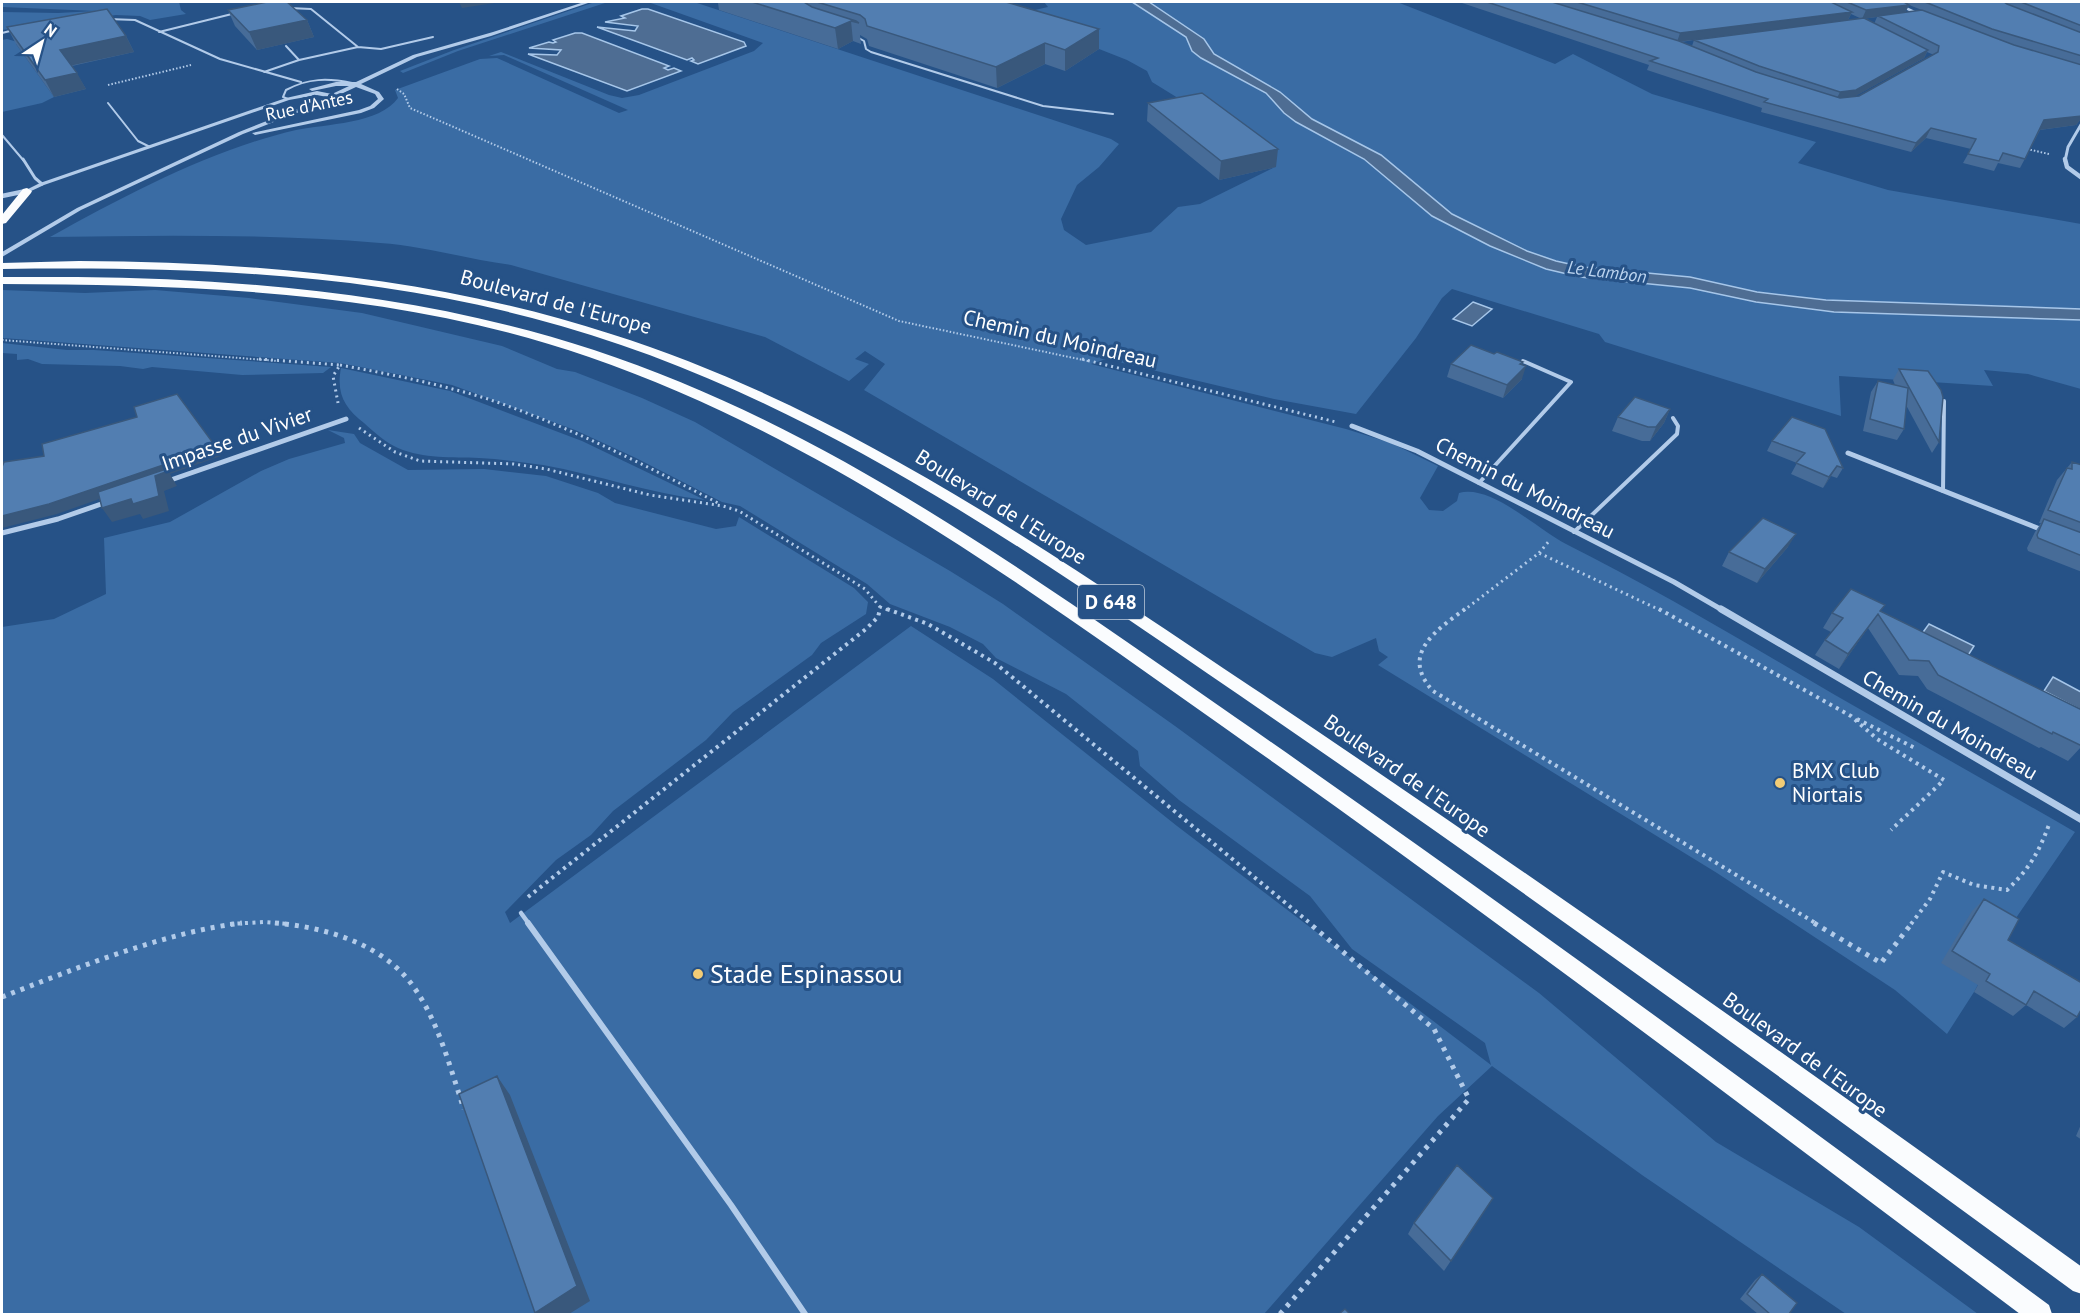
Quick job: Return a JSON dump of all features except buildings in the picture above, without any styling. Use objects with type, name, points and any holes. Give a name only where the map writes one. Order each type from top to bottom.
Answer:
[{"type":"highway","points":[[2,221],[27,191]]},
{"type":"highway","name":"Boulevard de l'Europe","points":[[2,267],[156,265],[243,269],[328,277],[454,296],[610,337],[693,367],[784,408],[905,473],[984,520],[1285,718],[1749,1043],[2082,1282]]},
{"type":"highway","name":"Boulevard de l'Europe","points":[[2,281],[110,280],[222,284],[389,303],[469,319],[588,351],[662,379],[739,413],[853,474],[957,538],[1261,744],[1521,929],[2040,1314]]},
{"type":"street","name":"Rue d'Antes","points":[[2,255],[95,201],[333,96],[355,84],[588,2]]},
{"type":"street","points":[[1893,2],[1935,22]]},
{"type":"street","points":[[1908,16],[1920,15]]},
{"type":"street","name":"Rue d'Antes","points":[[210,149],[253,134],[361,111],[372,107],[381,99],[378,93],[355,84]]},
{"type":"street","points":[[2,196],[27,191],[324,86],[355,84]]},
{"type":"street","points":[[288,99],[317,93],[333,96]]},
{"type":"street","points":[[2082,123],[2064,157],[2064,165],[2068,171],[2082,178]]},
{"type":"street","name":"Impasse du Vivier","points":[[153,486],[346,419]]},
{"type":"street","name":"Chemin du Moindreau","points":[[1352,426],[1417,451],[1733,615],[1828,674],[2082,820]]},
{"type":"street","points":[[1848,453],[2050,532]]},
{"type":"street","points":[[2,533],[58,519],[111,501]]},
{"type":"lane","points":[[287,8],[311,9],[358,47]]},
{"type":"lane","points":[[159,32],[241,12]]},
{"type":"lane","points":[[102,19],[135,20],[220,59],[301,82]]},
{"type":"lane","points":[[2,33],[14,30]]},
{"type":"lane","points":[[849,35],[864,41],[866,49],[871,52],[1042,106],[1113,114]]},
{"type":"lane","points":[[264,72],[299,60],[358,47],[381,49],[433,36]]},
{"type":"lane","points":[[286,46],[299,60]]},
{"type":"lane","points":[[288,99],[283,96],[286,90],[301,82],[326,78],[355,84]]},
{"type":"lane","points":[[108,103],[138,141],[150,147]]},
{"type":"lane","points":[[2,135],[19,153],[34,178],[42,184]]},
{"type":"lane","points":[[1479,483],[1571,382],[1523,361]]},
{"type":"lane","points":[[1943,491],[1944,401]]},
{"type":"lane","points":[[1574,532],[1677,434],[1678,426],[1674,418]]},
{"type":"lane","points":[[520,913],[806,1314]]},
{"type":"path","name":"Chemin du Moindreau","points":[[392,86],[404,94],[410,108],[899,321],[1078,358],[1352,426]]},
{"type":"path","points":[[2018,147],[2064,157]]},
{"type":"path","points":[[2,340],[340,365],[415,379],[499,403],[636,462],[723,506]]},
{"type":"path","points":[[340,365],[333,376],[333,387],[346,419],[379,443],[413,459],[525,466],[650,495],[723,506],[739,511],[865,589],[880,607],[928,624],[996,663],[1434,1029],[1469,1098],[1280,1314]]},
{"type":"path","points":[[1891,830],[1901,817],[1917,806],[1944,780],[1877,739],[1851,716],[1653,606],[1539,553],[1430,636],[1422,649],[1418,665],[1423,679],[1442,698],[1881,963],[1930,899],[1943,872],[1968,885],[1988,890],[2007,890],[2022,876],[2037,856],[2049,824],[2054,819]]},
{"type":"path","points":[[520,913],[528,897],[562,869],[866,629],[878,617],[880,607]]},
{"type":"path","points":[[2,997],[133,949],[211,927],[263,922],[338,935],[371,950],[403,973],[427,1006],[467,1116]]},
{"type":"shaded area","points":[[2,2],[179,2],[181,10],[186,14],[150,20],[140,16],[116,15],[2,30],[2,12],[96,11],[2,7]]},
{"type":"shaded area","points":[[595,2],[608,2],[458,51],[403,73],[400,71],[454,50]]},
{"type":"shaded area","points":[[648,2],[694,2],[1111,139],[1119,144],[1099,167],[1077,185],[1061,219],[1064,230],[1086,245],[1151,232],[1178,207],[1200,204],[1275,167],[1199,111],[1152,82],[1147,71],[1127,60],[1013,15],[1048,7],[1044,2],[1132,2],[1186,37],[1192,51],[1201,58],[1266,93],[1284,113],[1296,122],[1364,159],[1432,216],[1546,269],[1580,277],[1690,288],[1756,302],[1834,312],[2081,320],[2081,389],[2028,374],[1984,370],[1993,386],[1839,376],[1841,416],[1605,342],[1599,334],[1452,289],[1442,298],[1416,338],[1356,414],[1274,399],[1106,359],[1091,364],[1346,429],[1391,443],[1438,466],[1420,498],[1429,510],[1443,511],[1457,501],[1459,493],[1472,492],[1499,501],[1566,544],[1702,617],[2075,832],[2007,931],[1974,992],[1947,1034],[1895,990],[1717,873],[1378,665],[1388,657],[1379,651],[1376,638],[1332,657],[1315,653],[864,390],[885,364],[865,351],[855,359],[869,364],[849,381],[765,337],[511,265],[396,245],[256,237],[50,237],[109,205],[201,161],[296,130],[351,122],[379,113],[390,107],[398,98],[395,90],[480,59],[497,58],[619,113],[628,110],[504,55],[489,56],[501,52],[609,95],[622,98],[639,95],[754,51],[763,43]]},
{"type":"shaded area","points":[[1149,2],[1397,2],[1555,64],[1573,54],[1652,94],[1816,142],[1798,163],[1888,190],[2081,224],[2081,309],[1826,300],[1757,292],[1689,277],[1583,267],[1556,261],[1527,251],[1452,214],[1381,155],[1312,119],[1280,92],[1214,54],[1204,39]]},
{"type":"shaded area","points":[[2,40],[21,43],[16,44],[54,97],[42,103],[2,112]]},
{"type":"shaded area","name":"Stade Espinassou","points":[[2,290],[85,293],[155,290],[249,298],[362,313],[502,346],[557,369],[575,372],[642,398],[695,422],[1003,604],[1175,726],[1539,993],[1716,1142],[1859,1227],[1978,1314],[1846,1314],[1642,1175],[1492,1066],[1438,1116],[1264,1314],[2,1314],[2,627],[54,619],[106,594],[104,538],[170,522],[261,471],[289,459],[345,443],[344,438],[328,430],[354,434],[360,443],[408,470],[484,469],[546,476],[598,493],[615,503],[716,529],[736,526],[739,517],[854,588],[868,602],[866,614],[821,643],[812,655],[733,712],[706,740],[613,811],[591,835],[556,860],[505,912],[510,923],[911,626],[993,679],[1177,826],[1491,1065],[1485,1043],[1352,949],[1310,896],[1179,800],[1140,766],[1138,751],[1066,694],[996,658],[983,644],[950,627],[890,604],[867,584],[740,506],[722,502],[575,430],[452,385],[340,363],[2,338]]},
{"type":"shaded area","points":[[2,343],[67,350],[331,367],[323,373],[242,375],[152,367],[143,369],[120,366],[42,364],[28,359],[17,360],[17,354],[2,353]]},
{"type":"shaded area","points":[[341,368],[450,391],[582,441],[705,500],[664,493],[543,465],[495,459],[428,456],[408,452],[376,434],[347,406],[341,393]]},
{"type":"water","name":"Le Lambon","points":[[1132,2],[1149,2],[1204,39],[1214,54],[1280,92],[1312,119],[1381,155],[1452,214],[1527,251],[1556,261],[1583,267],[1690,277],[1757,292],[1826,300],[2081,309],[2081,320],[1834,312],[1756,302],[1690,288],[1580,277],[1546,269],[1490,246],[1432,216],[1364,159],[1296,122],[1284,113],[1266,93],[1201,58],[1192,51],[1186,37]]},
{"type":"water","points":[[648,9],[744,42],[746,46],[698,64],[691,61],[694,60],[692,58],[687,60],[597,27],[635,31],[638,26],[605,22],[625,18],[621,16]]},
{"type":"water","points":[[582,33],[669,66],[664,68],[668,70],[674,68],[681,71],[627,91],[528,54],[557,55],[561,50],[529,48],[553,43],[556,42],[553,40]]},
{"type":"water","points":[[1473,302],[1492,309],[1472,326],[1453,319]]},
{"type":"water","points":[[1929,624],[1974,646],[1967,657],[1921,635]]},
{"type":"water","points":[[2053,677],[2081,692],[2081,710],[2044,691]]},
{"type":"place","name":"BMX Club Niortais","points":[[1780,783]]},
{"type":"place","name":"Stade Espinassou","points":[[698,974]]}]
